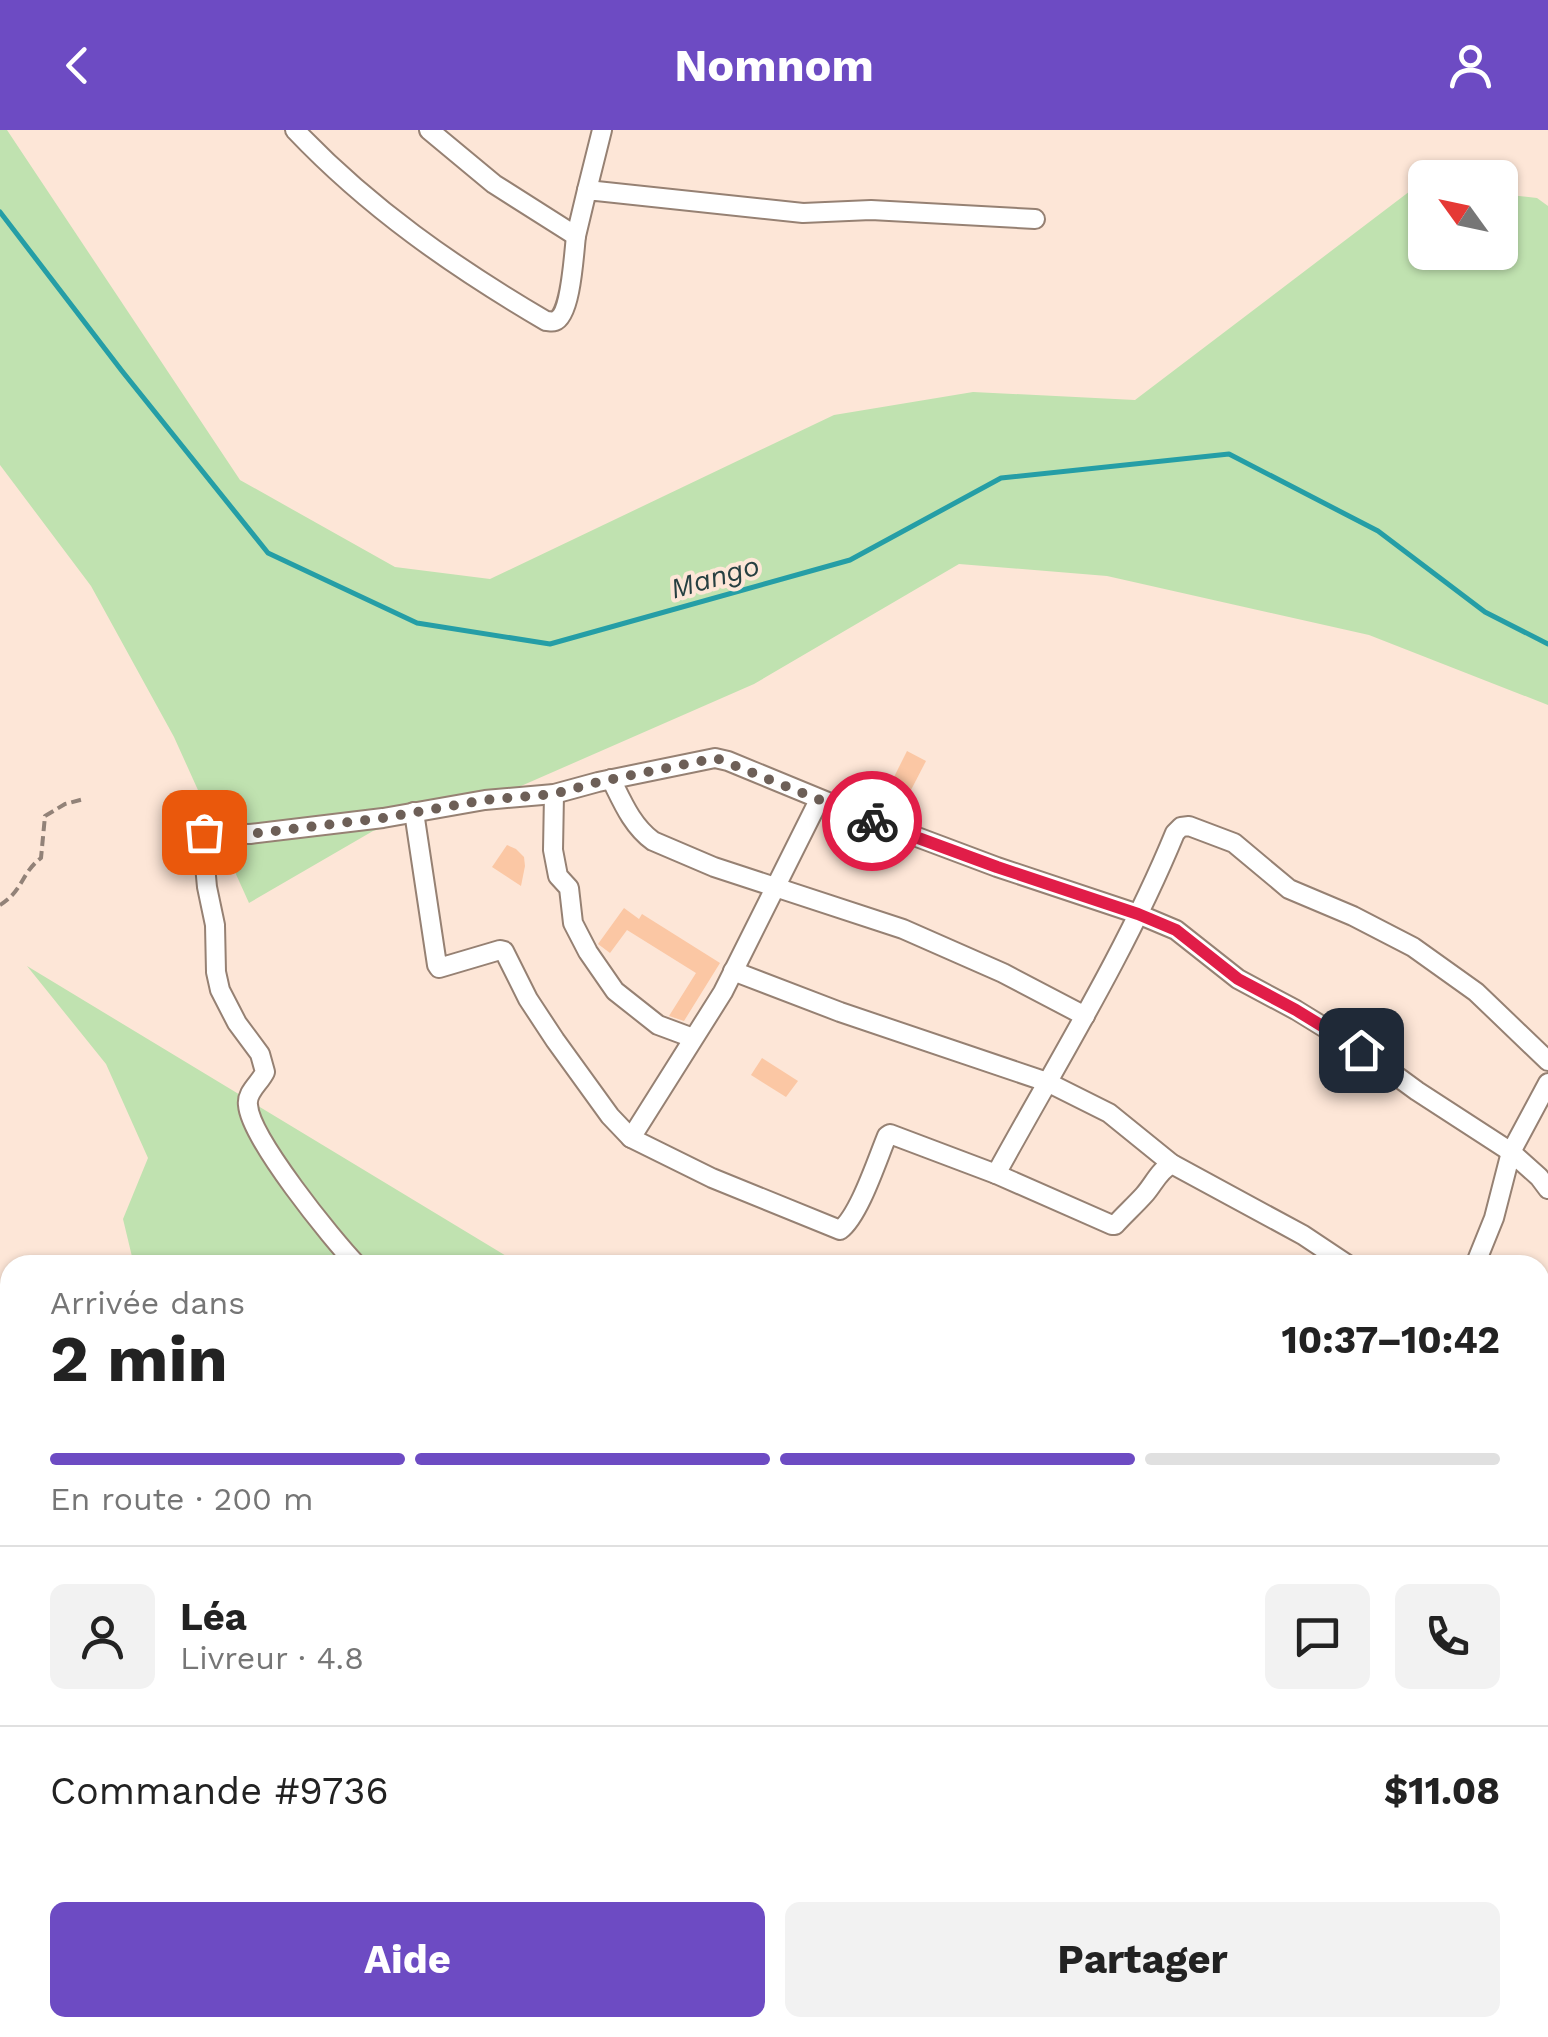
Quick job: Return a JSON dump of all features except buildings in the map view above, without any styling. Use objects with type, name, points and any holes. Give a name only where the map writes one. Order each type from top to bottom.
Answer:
[{"type":"street","points":[[295,130],[332,169],[402,226],[482,283],[546,321],[555,322],[568,302],[576,236],[602,130]]},
{"type":"street","points":[[429,130],[494,184],[576,236]]},
{"type":"street","points":[[587,190],[803,213],[871,210],[1035,219]]},
{"type":"street","points":[[349,1255],[306,1203],[251,1117],[248,1096],[265,1072],[260,1054],[220,990],[216,925],[201,834],[250,834],[485,800],[554,794],[716,758],[997,867],[1176,930],[1238,979],[1361,1050],[1511,1152],[1548,1189]]},
{"type":"street","points":[[611,779],[627,810],[652,840],[714,867],[870,917],[945,946],[1085,1016]]},
{"type":"street","points":[[554,794],[553,850],[558,876],[569,888],[572,924],[615,990],[658,1024],[693,1038]]},
{"type":"street","points":[[631,1138],[733,971],[819,800]]},
{"type":"street","points":[[414,812],[437,965],[444,968],[504,952],[528,999],[610,1116],[631,1138],[712,1178],[840,1230],[856,1208],[890,1134],[996,1174],[1112,1226],[1140,1200],[1164,1167],[1172,1164]]},
{"type":"street","points":[[996,1174],[1085,1016],[1180,827],[1188,826],[1234,844],[1289,889],[1413,947],[1476,992],[1548,1061]]},
{"type":"street","points":[[733,971],[1047,1082],[1109,1113],[1172,1164],[1333,1255]]},
{"type":"street","points":[[1479,1255],[1494,1218],[1511,1152],[1548,1083]]},
{"type":"path","points":[[0,905],[14,895],[28,867],[41,858],[45,816],[65,804],[84,799]]},
{"type":"green space","points":[[0,130],[7,130],[240,480],[395,567],[490,579],[834,415],[973,392],[1135,400],[1408,193],[1408,270],[1518,270],[1518,196],[1537,198],[1548,206],[1548,705],[1369,635],[1107,576],[959,564],[754,684],[521,786],[373,831],[249,903],[174,737],[91,586],[0,465]]},
{"type":"green space","points":[[27,966],[504,1255],[132,1255],[123,1219],[148,1158],[106,1064]]},
{"type":"waterway","name":"Mango","points":[[0,212],[268,553],[417,623],[550,644],[850,560],[1001,478],[1229,454],[1378,531],[1485,612],[1548,644]]},
{"type":"way so far","points":[[204,832],[250,834],[383,818],[485,800],[554,794],[716,758],[872,821]]},
{"type":"route","points":[[872,821],[1176,930],[1238,979],[1361,1050]]}]
